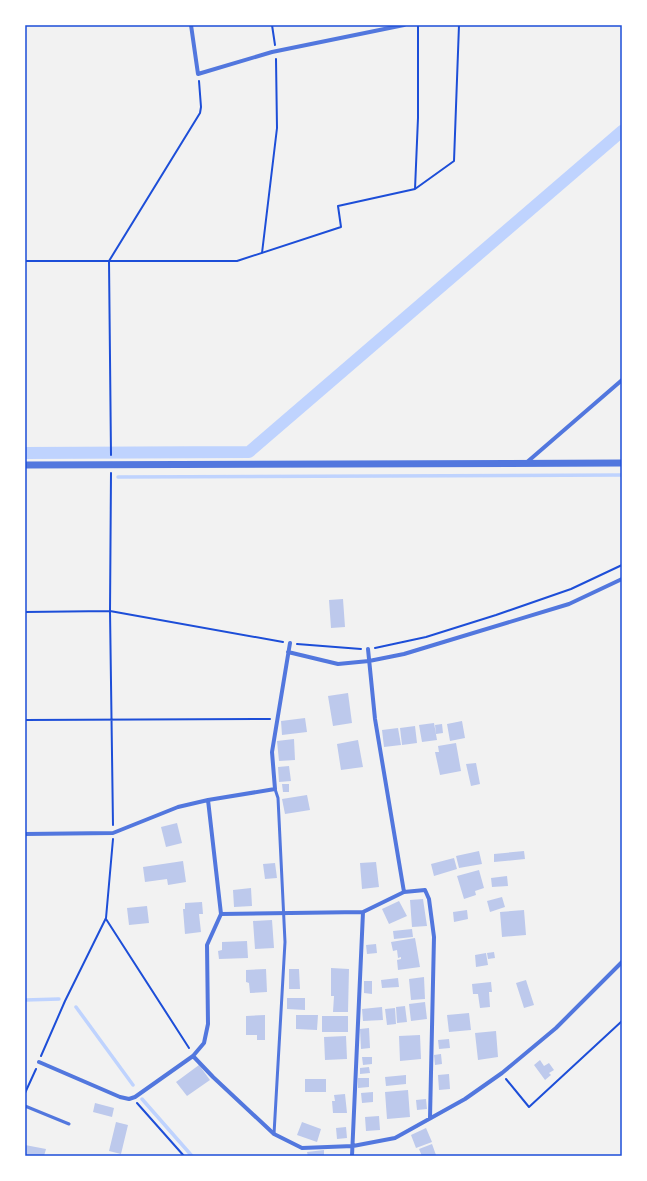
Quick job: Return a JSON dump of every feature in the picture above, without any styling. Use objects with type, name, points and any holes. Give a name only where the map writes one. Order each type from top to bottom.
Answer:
[{"type":"street","points":[[191,25],[198,74],[276,51],[404,25]]},
{"type":"street","points":[[526,463],[622,380]]},
{"type":"street","points":[[25,465],[111,462],[622,463]]},
{"type":"street","points":[[288,652],[338,664],[368,661],[441,644],[569,604],[622,579]]},
{"type":"street","points":[[25,834],[113,833],[178,807],[208,800],[276,789],[272,752],[290,643]]},
{"type":"street","points":[[368,649],[375,719],[404,892]]},
{"type":"street","points":[[39,1062],[120,1097],[132,1098],[194,1056],[204,1042],[208,1024],[207,945],[221,914],[208,800]]},
{"type":"street","points":[[221,914],[363,912],[404,892],[425,890],[430,907],[434,937],[430,1118]]},
{"type":"street","points":[[352,1156],[363,912]]},
{"type":"street","points":[[194,1056],[213,1077],[274,1134],[302,1148],[353,1146],[395,1138],[465,1099],[502,1073],[556,1028],[622,962]]},
{"type":"lane","points":[[274,1134],[285,942],[278,798],[276,789]]},
{"type":"lane","points":[[25,1106],[69,1124]]},
{"type":"path","points":[[262,253],[276,136],[276,51],[272,25]]},
{"type":"path","points":[[415,189],[418,118],[418,25]]},
{"type":"path","points":[[25,261],[237,261],[341,227],[338,206],[415,189],[454,161],[459,25]]},
{"type":"path","points":[[25,1093],[65,1001],[106,918],[113,833],[110,611],[111,448],[109,261],[200,113],[201,107],[198,74]]},
{"type":"path","points":[[25,612],[110,611],[290,643],[346,649],[368,649],[426,637],[489,617],[570,589],[622,565]]},
{"type":"path","points":[[25,720],[277,719]]},
{"type":"path","points":[[106,918],[194,1056]]},
{"type":"path","points":[[502,1073],[529,1107],[622,1021]]},
{"type":"path","points":[[132,1098],[184,1156]]},
{"type":"building","points":[[343,599],[345,627],[331,628],[329,600]]},
{"type":"building","points":[[348,693],[352,723],[333,726],[328,696]]},
{"type":"building","points":[[305,718],[307,732],[282,735],[281,721]]},
{"type":"building","points":[[462,721],[465,738],[450,741],[447,724]]},
{"type":"building","points":[[434,723],[437,740],[422,742],[419,725]]},
{"type":"building","points":[[442,724],[443,733],[436,734],[435,725]]},
{"type":"building","points":[[415,726],[417,743],[402,745],[400,728]]},
{"type":"building","points":[[398,728],[401,745],[384,747],[382,730]]},
{"type":"building","points":[[294,739],[295,760],[279,761],[277,741]]},
{"type":"building","points":[[358,740],[363,767],[341,770],[337,744]]},
{"type":"building","points":[[456,743],[461,771],[440,775],[435,752],[439,752],[438,746]]},
{"type":"building","points":[[476,763],[480,784],[471,786],[466,764]]},
{"type":"building","points":[[289,766],[291,781],[279,782],[278,767]]},
{"type":"building","points":[[282,784],[289,784],[289,792],[283,792]]},
{"type":"building","points":[[307,795],[310,810],[285,814],[282,799]]},
{"type":"building","points":[[177,823],[182,843],[166,847],[161,827]]},
{"type":"building","points":[[479,851],[482,864],[459,868],[456,856]]},
{"type":"building","points":[[524,851],[525,859],[494,862],[494,854]]},
{"type":"building","points":[[454,858],[457,869],[434,876],[431,864]]},
{"type":"building","points":[[183,861],[186,882],[168,885],[167,879],[145,882],[143,867]]},
{"type":"building","points":[[376,862],[379,887],[362,889],[360,863]]},
{"type":"building","points":[[275,863],[277,878],[265,879],[263,864]]},
{"type":"building","points":[[479,870],[484,888],[475,891],[476,895],[464,899],[457,876]]},
{"type":"building","points":[[507,876],[508,886],[492,887],[491,878]]},
{"type":"building","points":[[251,888],[252,906],[234,907],[233,890]]},
{"type":"building","points":[[502,897],[505,907],[490,912],[487,901]]},
{"type":"building","points":[[423,899],[427,926],[412,927],[410,900]]},
{"type":"building","points":[[399,901],[407,916],[389,924],[382,909]]},
{"type":"building","points":[[202,902],[203,914],[199,914],[201,932],[185,934],[183,909],[185,909],[185,903]]},
{"type":"building","points":[[147,906],[149,923],[129,925],[127,908]]},
{"type":"building","points":[[467,910],[468,919],[454,922],[453,912]]},
{"type":"building","points":[[524,910],[526,935],[502,937],[500,912]]},
{"type":"building","points":[[272,920],[274,948],[255,949],[253,921]]},
{"type":"building","points":[[412,929],[413,937],[394,939],[393,931]]},
{"type":"building","points":[[415,938],[420,967],[398,970],[397,960],[401,959],[401,957],[398,958],[397,950],[393,951],[391,942]]},
{"type":"building","points":[[247,941],[248,958],[219,959],[218,951],[222,950],[222,942]]},
{"type":"building","points":[[376,944],[377,953],[367,954],[366,945]]},
{"type":"building","points":[[494,952],[495,958],[488,959],[487,953]]},
{"type":"building","points":[[486,953],[488,965],[476,967],[475,955]]},
{"type":"building","points":[[331,968],[349,969],[348,1012],[333,1012],[334,996],[331,996]]},
{"type":"building","points":[[266,969],[267,992],[250,993],[249,983],[246,982],[246,970]]},
{"type":"building","points":[[289,969],[299,969],[300,989],[289,989]]},
{"type":"building","points":[[424,977],[425,999],[411,1000],[409,979]]},
{"type":"building","points":[[398,978],[399,987],[382,988],[381,980]]},
{"type":"building","points":[[526,980],[534,1005],[524,1008],[516,983]]},
{"type":"building","points":[[364,981],[372,981],[372,994],[364,993]]},
{"type":"building","points":[[491,982],[492,992],[489,992],[490,1007],[480,1008],[478,994],[473,994],[472,984]]},
{"type":"building","points":[[287,998],[305,998],[305,1010],[287,1009]]},
{"type":"building","points":[[425,1002],[427,1019],[411,1021],[409,1004]]},
{"type":"building","points":[[405,1006],[407,1022],[397,1023],[396,1007]]},
{"type":"building","points":[[382,1007],[383,1020],[363,1021],[362,1009]]},
{"type":"building","points":[[395,1008],[396,1024],[387,1025],[385,1009]]},
{"type":"building","points":[[469,1013],[471,1030],[449,1032],[447,1015]]},
{"type":"building","points":[[265,1015],[265,1040],[257,1040],[257,1035],[246,1035],[246,1016]]},
{"type":"building","points":[[296,1015],[318,1015],[317,1030],[296,1029]]},
{"type":"building","points":[[322,1016],[348,1016],[348,1032],[322,1032]]},
{"type":"building","points":[[369,1028],[370,1048],[361,1049],[360,1029]]},
{"type":"building","points":[[496,1031],[498,1057],[478,1060],[475,1033]]},
{"type":"building","points":[[420,1035],[421,1059],[400,1061],[399,1036]]},
{"type":"building","points":[[346,1036],[347,1059],[325,1060],[324,1037]]},
{"type":"building","points":[[449,1039],[450,1048],[439,1049],[438,1040]]},
{"type":"building","points":[[441,1054],[442,1064],[435,1065],[434,1055]]},
{"type":"building","points":[[362,1057],[372,1057],[372,1064],[363,1065]]},
{"type":"building","points":[[540,1060],[544,1066],[549,1063],[554,1070],[549,1073],[551,1075],[545,1080],[534,1065]]},
{"type":"building","points":[[199,1065],[210,1080],[187,1096],[176,1082]]},
{"type":"building","points":[[369,1067],[370,1073],[360,1074],[360,1068]]},
{"type":"building","points":[[449,1074],[450,1089],[439,1090],[438,1075]]},
{"type":"building","points":[[406,1075],[406,1084],[386,1086],[385,1077]]},
{"type":"building","points":[[358,1078],[369,1078],[369,1087],[358,1088]]},
{"type":"building","points":[[305,1079],[326,1079],[326,1092],[305,1092]]},
{"type":"building","points":[[408,1090],[410,1117],[387,1119],[385,1092]]},
{"type":"building","points":[[373,1092],[373,1102],[362,1103],[361,1093]]},
{"type":"building","points":[[345,1094],[347,1113],[333,1113],[332,1101],[335,1101],[334,1095]]},
{"type":"building","points":[[426,1099],[427,1109],[417,1110],[416,1100]]},
{"type":"building","points":[[95,1103],[114,1108],[112,1117],[93,1112]]},
{"type":"building","points":[[379,1116],[380,1130],[366,1131],[365,1117]]},
{"type":"building","points":[[116,1122],[128,1125],[121,1154],[109,1151]]},
{"type":"building","points":[[302,1122],[321,1129],[317,1142],[297,1135]]},
{"type":"building","points":[[346,1127],[347,1138],[337,1139],[336,1128]]},
{"type":"building","points":[[426,1128],[432,1142],[416,1148],[411,1135]]},
{"type":"building","points":[[432,1144],[436,1155],[422,1156],[419,1149]]},
{"type":"building","points":[[25,1145],[46,1149],[44,1156],[25,1156]]},
{"type":"building","points":[[324,1150],[324,1156],[308,1156],[307,1152]]},
{"type":"waterway","points":[[25,453],[249,452],[622,131]]},
{"type":"waterway","points":[[118,477],[622,475]]},
{"type":"waterway","points":[[25,1000],[59,999]]},
{"type":"waterway","points":[[76,1007],[133,1085]]},
{"type":"waterway","points":[[142,1099],[192,1156]]}]
